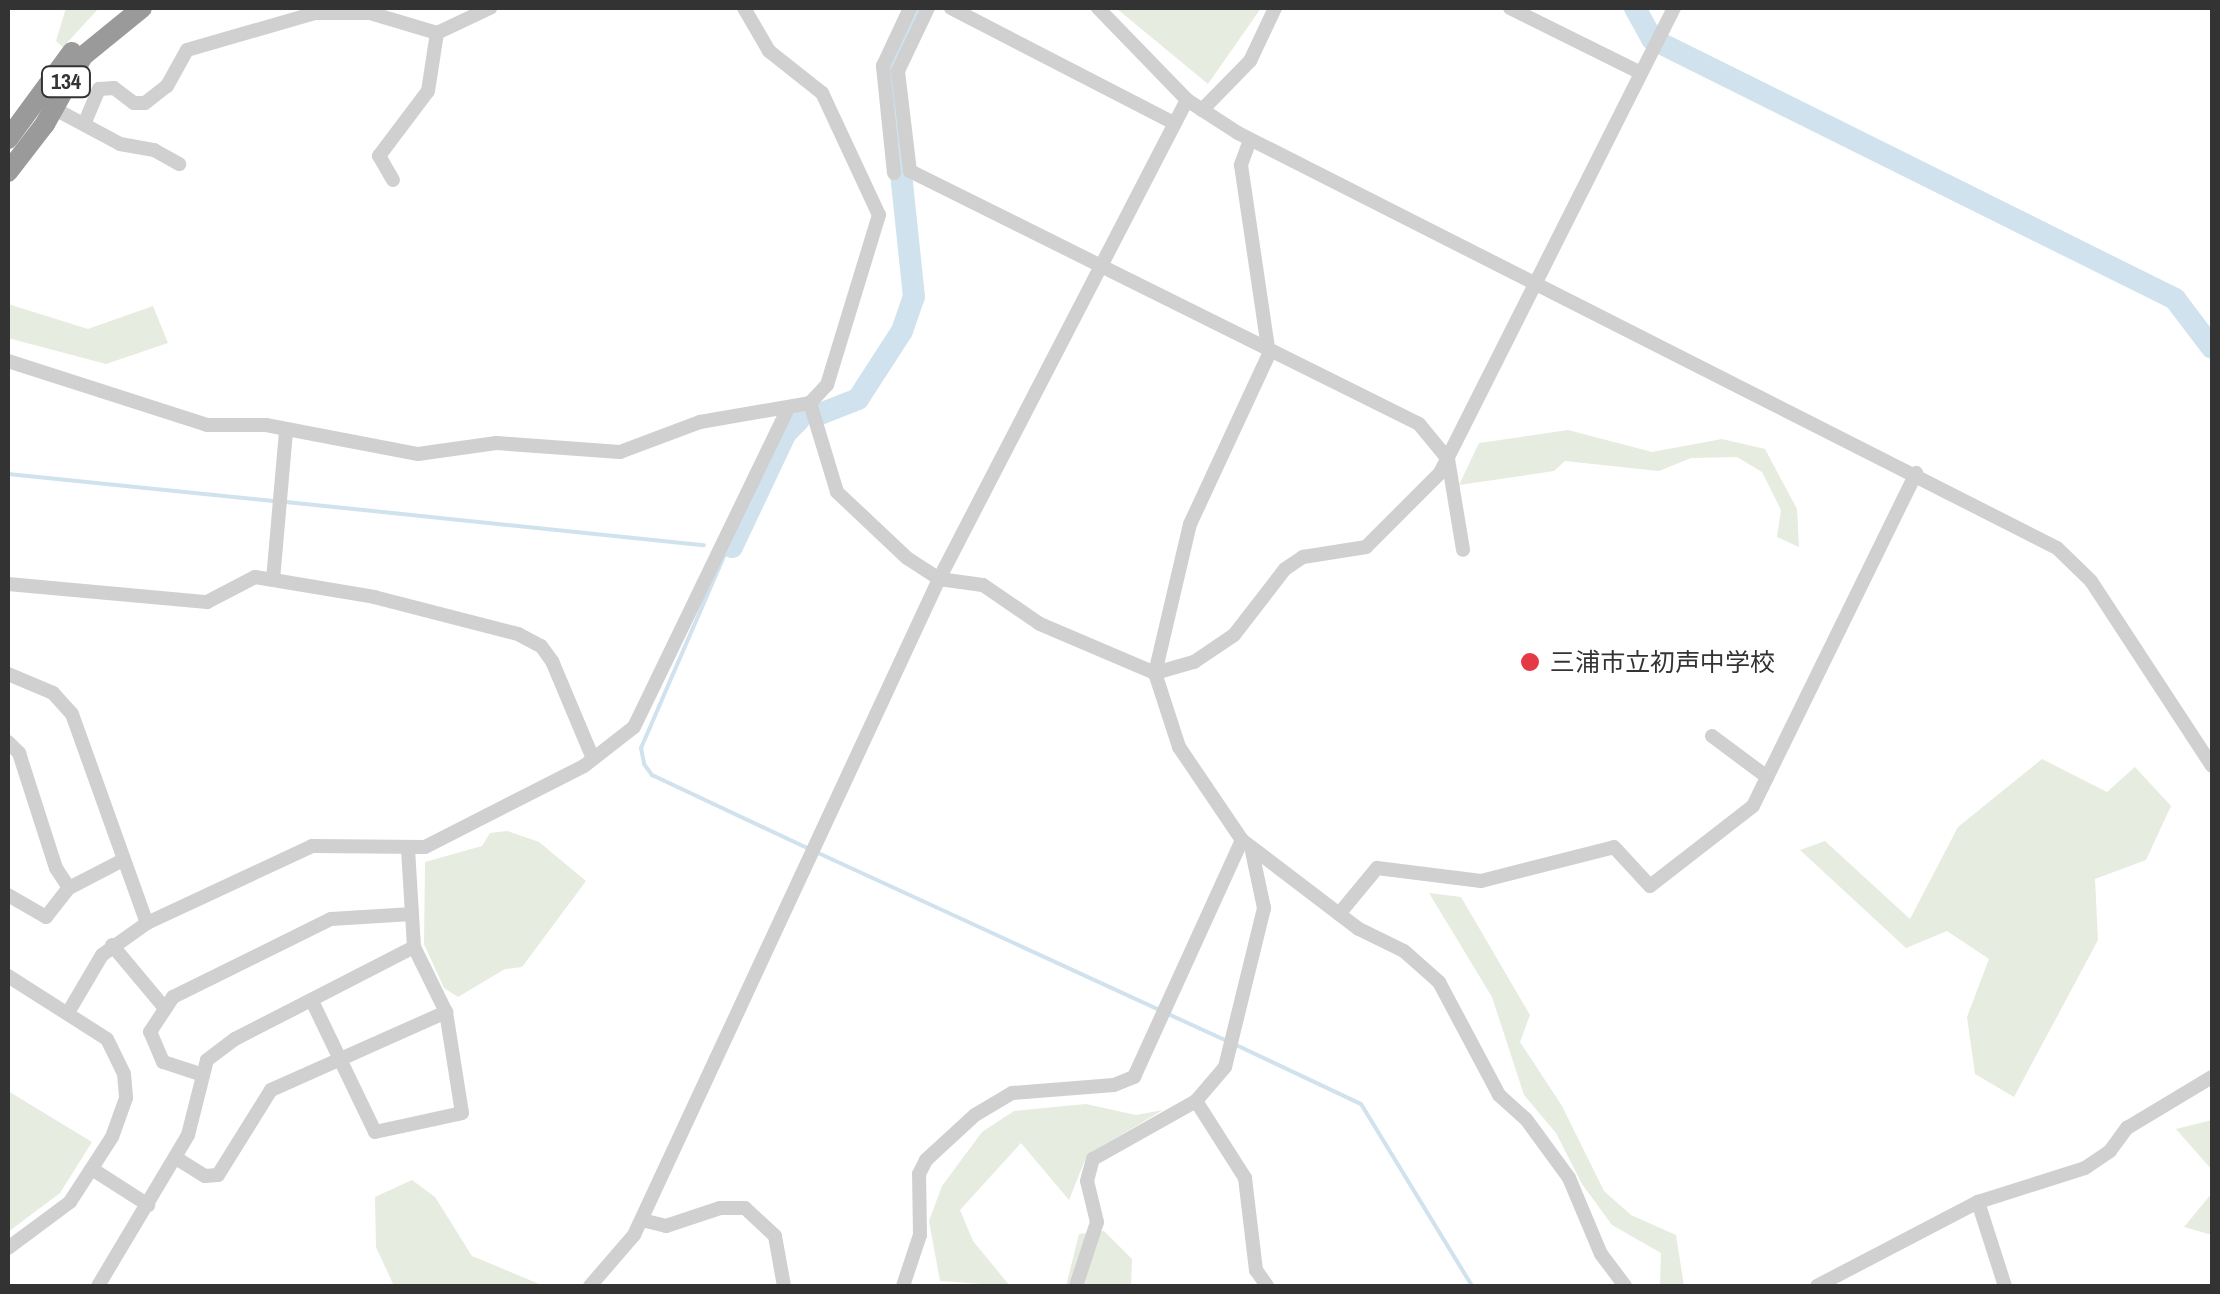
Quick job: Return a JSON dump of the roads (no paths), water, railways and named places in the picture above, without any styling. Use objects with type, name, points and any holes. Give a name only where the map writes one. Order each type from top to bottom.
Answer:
[{"type":"highway","name":"134","points":[[8,139],[61,63],[121,8]]},
{"type":"highway","name":"134","points":[[8,172],[49,116],[83,56],[142,8]]},
{"type":"highway","points":[[8,147],[38,112],[49,116],[8,162]]},
{"type":"street","points":[[84,122],[99,90],[114,88],[146,102],[167,86],[187,50],[315,13],[370,13],[437,34],[490,8]]},
{"type":"street","points":[[8,361],[207,425],[286,430],[418,454],[496,443],[620,452],[700,422],[810,403],[827,385],[878,227],[862,176],[822,92],[769,51],[744,8]]},
{"type":"street","points":[[902,172],[883,66],[910,8]]},
{"type":"street","points":[[902,172],[898,71],[928,8]]},
{"type":"street","points":[[951,8],[1174,123]]},
{"type":"street","points":[[1098,8],[1187,100],[1250,140],[2040,536],[2074,562],[2212,766]]},
{"type":"street","points":[[1202,110],[1250,61],[1275,8]]},
{"type":"street","points":[[1510,8],[1640,72]]},
{"type":"street","points":[[810,403],[846,507],[939,580],[983,585],[1040,624],[1156,673],[1194,662],[1234,635],[1285,568],[1303,557],[1366,546],[1414,505],[1448,459],[1674,8]]},
{"type":"street","points":[[392,180],[378,156],[428,92],[437,34]]},
{"type":"street","points":[[590,1286],[642,1220],[939,580],[1097,266],[1187,100]]},
{"type":"street","points":[[49,116],[84,122],[120,144],[154,150],[178,164]]},
{"type":"street","points":[[1250,140],[1241,165],[1269,354],[1190,524],[1156,673],[1179,747],[1246,843],[1340,914],[1404,951],[1438,982],[1499,1095],[1526,1119],[1568,1178],[1601,1254],[1626,1286]]},
{"type":"street","points":[[862,176],[902,172],[1419,424],[1448,459],[1462,550]]},
{"type":"street","points":[[69,1012],[112,945],[147,923],[312,846],[408,848],[440,840],[592,756],[643,713],[788,408]]},
{"type":"street","points":[[273,580],[286,430]]},
{"type":"street","points":[[1340,914],[1377,868],[1481,880],[1614,847],[1650,886],[1753,806],[1916,473]]},
{"type":"street","points":[[8,584],[207,602],[248,577],[374,596],[530,639],[560,676],[592,756]]},
{"type":"street","points":[[8,674],[53,694],[72,714],[121,861],[147,923]]},
{"type":"street","points":[[1712,736],[1767,777]]},
{"type":"street","points":[[8,742],[20,752],[56,868],[69,888]]},
{"type":"street","points":[[903,1286],[920,1235],[919,1174],[926,1160],[975,1114],[1012,1093],[1127,1082],[1246,843]]},
{"type":"street","points":[[1076,1286],[1097,1222],[1087,1181],[1093,1159],[1196,1101],[1218,1080],[1231,1050],[1264,908],[1246,843]]},
{"type":"street","points":[[312,1001],[375,1132],[462,1113],[446,1012],[414,948],[408,848]]},
{"type":"street","points":[[8,895],[46,917],[69,888],[121,861]]},
{"type":"street","points":[[200,1074],[163,1062],[150,1032],[163,1006],[331,919],[412,914]]},
{"type":"street","points":[[112,945],[163,1006]]},
{"type":"street","points":[[98,1286],[188,1135],[200,1074],[219,1048],[414,948]]},
{"type":"street","points":[[8,976],[107,1039],[124,1074],[123,1112],[92,1169],[59,1214],[8,1248]]},
{"type":"street","points":[[176,1158],[204,1176],[218,1175],[271,1090],[446,1012]]},
{"type":"street","points":[[1817,1286],[1978,1202],[2086,1168],[2110,1151],[2126,1128],[2212,1076]]},
{"type":"street","points":[[1196,1101],[1245,1178],[1256,1270],[1267,1286]]},
{"type":"street","points":[[92,1169],[148,1205]]},
{"type":"street","points":[[1978,1202],[2006,1286]]},
{"type":"street","points":[[642,1220],[666,1226],[720,1208],[746,1208],[776,1236],[784,1286]]},
{"type":"waterway","points":[[820,414],[858,399],[902,331],[914,297],[890,69],[918,8]]},
{"type":"waterway","points":[[1635,8],[1652,39],[2175,299],[2212,348]]},
{"type":"waterway","points":[[732,547],[786,433],[799,420]]},
{"type":"waterway","points":[[8,474],[276,501]]},
{"type":"waterway","points":[[286,502],[704,545]]},
{"type":"waterway","points":[[728,547],[641,748],[644,764],[652,775],[807,848]]},
{"type":"waterway","points":[[816,852],[1225,1040]]},
{"type":"waterway","points":[[1234,1044],[1361,1104],[1472,1286]]},
{"type":"place","name":"三浦市立初声中学校","points":[[1530,662]]}]
